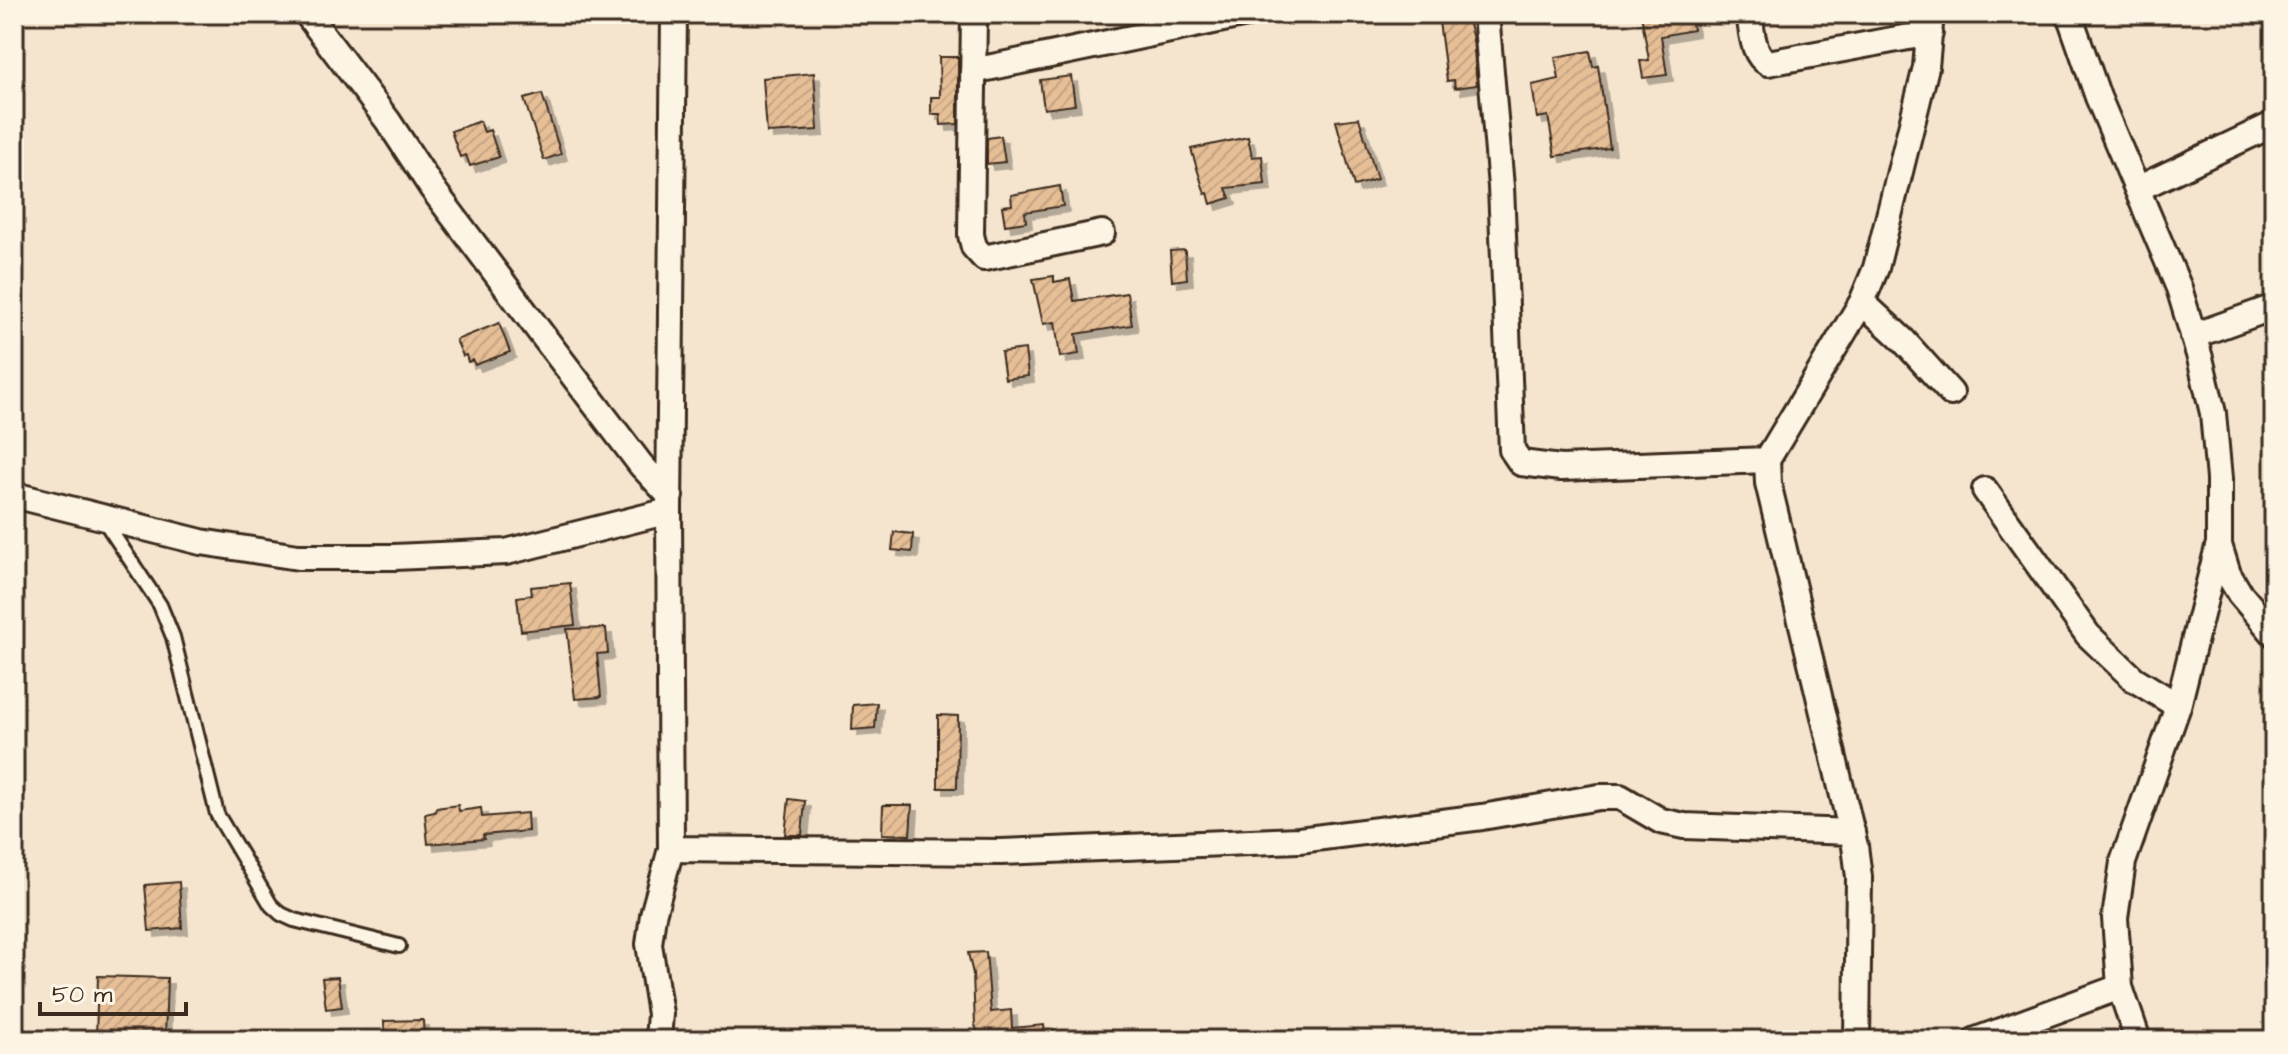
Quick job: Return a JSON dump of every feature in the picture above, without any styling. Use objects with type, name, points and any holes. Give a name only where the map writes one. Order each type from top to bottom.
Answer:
[{"type":"street","points":[[307,14],[388,121],[432,188],[670,504]]},
{"type":"street","points":[[658,1040],[660,1014],[649,944],[653,915],[671,849],[674,14]]},
{"type":"street","points":[[974,14],[971,235],[977,252],[984,258],[1102,233]]},
{"type":"street","points":[[973,71],[1247,14]]},
{"type":"street","points":[[1486,14],[1501,187],[1512,450],[1521,463],[1561,468],[1767,460]]},
{"type":"street","points":[[1749,14],[1757,52],[1761,60],[1768,63],[1930,24],[1926,67],[1876,268],[1862,302],[1767,460],[1768,483],[1852,832],[1859,877],[1857,1040]]},
{"type":"street","points":[[2069,14],[2098,97],[2179,288],[2213,413],[2219,479],[2219,545],[2178,706],[2123,862],[2115,918],[2120,987],[2138,1040]]},
{"type":"street","points":[[2137,189],[2274,124]]},
{"type":"street","points":[[1862,302],[1903,340],[1951,393]]},
{"type":"street","points":[[2193,336],[2274,307]]},
{"type":"street","points":[[1985,490],[2088,635],[2134,679],[2178,706]]},
{"type":"street","points":[[14,495],[201,542],[298,557],[506,552],[670,504]]},
{"type":"street","points":[[2219,545],[2228,574],[2240,594],[2274,634]]},
{"type":"street","points":[[671,849],[1001,852],[1299,840],[1482,817],[1599,797],[1620,797],[1661,821],[1684,826],[1852,832]]},
{"type":"street","points":[[1976,1040],[2120,987]]},
{"type":"lane","points":[[101,516],[160,605],[173,637],[217,814],[271,905],[294,920],[399,946]]},
{"type":"building","points":[[1438,14],[1466,14],[1473,39],[1477,85],[1455,88],[1454,80],[1447,81]]},
{"type":"building","points":[[1641,14],[1690,14],[1693,30],[1661,36],[1667,75],[1643,78],[1640,61],[1649,60]]},
{"type":"building","points":[[1590,51],[1593,67],[1598,66],[1610,148],[1555,156],[1548,116],[1537,118],[1532,85],[1559,79],[1555,57]]},
{"type":"building","points":[[939,57],[958,57],[958,124],[941,125],[940,114],[931,114],[931,97],[940,97]]},
{"type":"building","points":[[814,73],[818,130],[767,133],[763,78]]},
{"type":"building","points":[[1071,76],[1075,105],[1044,109],[1040,80]]},
{"type":"building","points":[[542,94],[561,154],[544,160],[524,99]]},
{"type":"building","points":[[1359,118],[1377,179],[1354,186],[1336,121]]},
{"type":"building","points":[[480,121],[484,132],[490,130],[499,157],[470,166],[466,155],[460,157],[451,131]]},
{"type":"building","points":[[1001,136],[1005,162],[987,164],[987,138]]},
{"type":"building","points":[[1248,137],[1252,157],[1262,156],[1265,184],[1226,188],[1230,198],[1211,204],[1191,149]]},
{"type":"building","points":[[1060,186],[1063,206],[1025,212],[1026,222],[1005,225],[1002,206],[1012,205],[1011,195]]},
{"type":"building","points":[[1185,250],[1187,279],[1172,281],[1170,251]]},
{"type":"building","points":[[1054,276],[1054,282],[1070,279],[1074,301],[1127,293],[1132,325],[1076,334],[1079,354],[1060,357],[1055,322],[1043,324],[1033,279]]},
{"type":"building","points":[[499,323],[510,352],[475,365],[473,360],[468,362],[456,340]]},
{"type":"building","points":[[1025,349],[1028,376],[1005,379],[1001,352]]},
{"type":"building","points":[[894,532],[913,534],[912,552],[892,550]]},
{"type":"building","points":[[570,583],[575,625],[521,631],[517,597],[532,595],[531,587]]},
{"type":"building","points":[[606,628],[608,653],[597,654],[601,697],[575,699],[567,629]]},
{"type":"building","points":[[877,703],[875,728],[852,730],[853,705]]},
{"type":"building","points":[[938,715],[958,716],[957,788],[938,788]]},
{"type":"building","points":[[789,799],[805,801],[802,835],[785,835]]},
{"type":"building","points":[[458,805],[459,811],[481,808],[482,817],[527,813],[528,831],[428,844],[425,814],[435,812],[436,808]]},
{"type":"building","points":[[883,805],[912,805],[910,835],[882,834]]},
{"type":"building","points":[[179,882],[182,928],[149,931],[145,885]]},
{"type":"building","points":[[986,952],[991,1012],[1011,1010],[1012,1028],[1044,1025],[1046,1040],[980,1040],[975,1025],[973,974],[968,953]]},
{"type":"building","points":[[98,976],[167,978],[165,1039],[96,1037]]},
{"type":"building","points":[[338,977],[342,1007],[326,1009],[322,978]]},
{"type":"building","points":[[423,1020],[424,1040],[385,1040],[384,1021]]}]
